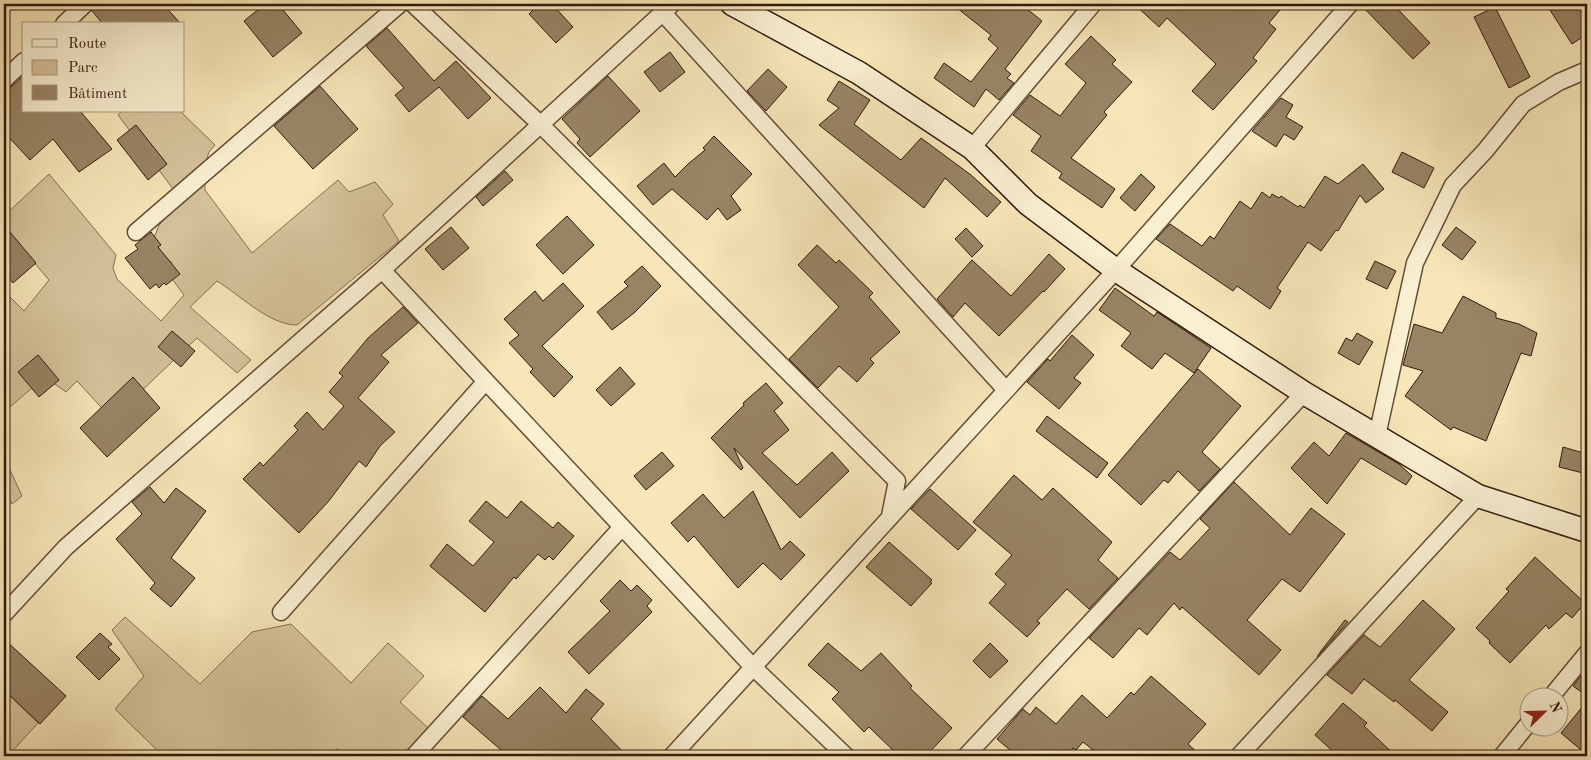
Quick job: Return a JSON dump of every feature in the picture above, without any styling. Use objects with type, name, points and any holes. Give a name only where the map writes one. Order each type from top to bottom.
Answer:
[{"type":"street","points":[[66,22],[85,4]]},
{"type":"street","points":[[136,232],[400,4]]},
{"type":"street","points":[[413,4],[541,125],[897,481],[890,518]]},
{"type":"street","points":[[732,4],[859,74],[972,148],[1028,204],[1116,270],[1304,393],[1478,496],[1587,531]]},
{"type":"street","points":[[972,148],[1094,4]]},
{"type":"street","points":[[672,756],[1116,270],[1350,4]]},
{"type":"street","points":[[4,614],[66,548],[382,270],[668,8],[1006,390]]},
{"type":"street","points":[[4,80],[22,63]]},
{"type":"street","points":[[1377,436],[1415,263],[1454,185],[1486,151],[1522,104],[1558,82],[1587,70]]},
{"type":"street","points":[[382,270],[753,667],[846,756]]},
{"type":"street","points":[[281,612],[486,381]]},
{"type":"street","points":[[966,756],[1304,393]]},
{"type":"street","points":[[1239,756],[1478,496]]},
{"type":"street","points":[[414,756],[622,527]]},
{"type":"street","points":[[1558,688],[1587,653]]},
{"type":"street","points":[[1502,756],[1518,736]]},
{"type":"green space","points":[[121,112],[181,112],[215,145],[209,152],[205,165],[205,190],[252,253],[338,180],[349,192],[375,182],[393,204],[383,215],[399,241],[297,325],[286,324],[265,315],[217,281],[190,307],[251,360],[237,373],[197,338],[112,419],[77,381],[66,392],[45,377],[5,411],[4,291],[24,311],[49,280],[4,227],[4,216],[49,174],[116,255],[113,268],[117,279],[161,321],[184,295],[167,272],[172,263],[152,243],[159,225],[182,201],[118,115]]},
{"type":"green space","points":[[4,457],[22,496],[12,504],[4,487]]},
{"type":"green space","points":[[125,617],[200,684],[252,632],[291,624],[351,683],[388,643],[424,676],[400,702],[440,739],[425,756],[348,756],[337,749],[329,756],[306,756],[297,752],[293,756],[163,756],[115,709],[144,676],[112,630]]},
{"type":"green space","points":[[4,690],[38,723],[8,756],[4,756]]},
{"type":"building","points":[[95,4],[163,4],[179,22],[101,22],[92,11]]},
{"type":"building","points":[[265,4],[278,4],[302,33],[273,57],[244,21]]},
{"type":"building","points":[[539,4],[552,4],[573,27],[556,43],[529,14]]},
{"type":"building","points":[[952,4],[1021,4],[1042,21],[1005,69],[1011,74],[1007,78],[1014,83],[999,100],[986,89],[974,107],[934,78],[944,63],[971,82],[998,48],[988,39],[991,35]]},
{"type":"building","points":[[1134,4],[1285,4],[1269,23],[1276,29],[1253,58],[1257,61],[1213,110],[1192,91],[1216,64],[1167,18],[1159,27]]},
{"type":"building","points":[[1360,4],[1393,4],[1430,43],[1413,59]]},
{"type":"building","points":[[1546,4],[1587,4],[1587,34],[1572,44]]},
{"type":"building","points":[[1495,7],[1530,77],[1509,88],[1474,17]]},
{"type":"building","points":[[387,28],[434,81],[456,61],[491,98],[468,119],[439,87],[409,112],[395,95],[404,88],[366,46]]},
{"type":"building","points":[[1091,36],[1116,60],[1112,64],[1132,82],[1104,112],[1107,115],[1071,158],[1115,189],[1102,208],[1059,178],[1062,173],[1031,151],[1041,136],[1013,115],[1030,95],[1060,116],[1086,83],[1065,64]]},
{"type":"building","points":[[670,52],[685,72],[660,92],[644,72]]},
{"type":"building","points":[[768,69],[787,87],[766,111],[747,91]]},
{"type":"building","points":[[608,76],[640,111],[590,157],[577,143],[580,139],[562,119]]},
{"type":"building","points":[[22,77],[22,112],[81,112],[112,149],[79,172],[53,139],[30,160],[4,132],[4,90],[11,87]]},
{"type":"building","points":[[839,81],[870,100],[854,124],[901,160],[921,138],[971,175],[1001,202],[987,217],[945,178],[924,208],[819,125],[839,108],[827,100]]},
{"type":"building","points":[[320,86],[358,129],[313,169],[274,126]]},
{"type":"building","points":[[1281,98],[1293,105],[1286,117],[1303,127],[1294,140],[1284,134],[1276,147],[1252,131]]},
{"type":"building","points":[[136,125],[167,164],[148,180],[117,140]]},
{"type":"building","points":[[714,136],[752,174],[731,196],[741,210],[727,220],[718,208],[707,220],[672,189],[653,205],[637,186],[664,163],[675,177],[705,150],[703,148]]},
{"type":"building","points":[[1402,152],[1434,168],[1424,188],[1392,172]]},
{"type":"building","points":[[1363,164],[1384,189],[1366,203],[1360,195],[1338,231],[1336,230],[1321,251],[1308,242],[1277,288],[1281,291],[1270,309],[1237,286],[1233,291],[1156,239],[1170,224],[1202,246],[1210,236],[1214,239],[1240,201],[1251,209],[1262,192],[1270,198],[1272,194],[1279,198],[1281,196],[1298,207],[1300,205],[1304,208],[1325,176],[1338,184]]},
{"type":"building","points":[[505,171],[513,180],[483,206],[476,197]]},
{"type":"building","points":[[1141,174],[1155,187],[1135,211],[1120,198]]},
{"type":"building","points":[[567,216],[594,245],[563,274],[536,245]]},
{"type":"building","points":[[4,225],[36,263],[13,283],[4,272]]},
{"type":"building","points":[[451,227],[469,248],[443,270],[425,249]]},
{"type":"building","points":[[1456,227],[1476,242],[1462,260],[1442,245]]},
{"type":"building","points":[[966,228],[983,246],[972,257],[955,239]]},
{"type":"building","points":[[151,232],[161,245],[158,247],[180,274],[166,285],[164,283],[159,288],[156,284],[150,289],[125,258],[138,249],[135,245]]},
{"type":"building","points":[[817,245],[836,263],[839,260],[873,293],[869,297],[900,332],[870,359],[874,363],[857,382],[839,366],[818,388],[789,359],[839,307],[798,265]]},
{"type":"building","points":[[1049,254],[1065,269],[999,336],[965,303],[953,317],[937,299],[972,260],[1011,296]]},
{"type":"building","points":[[1375,261],[1396,271],[1387,289],[1366,279]]},
{"type":"building","points":[[642,266],[661,286],[634,313],[612,330],[597,312],[628,286],[624,282]]},
{"type":"building","points":[[563,283],[584,306],[542,346],[573,377],[554,397],[530,372],[533,369],[509,343],[519,335],[504,319],[535,291],[543,301]]},
{"type":"building","points":[[1115,288],[1154,316],[1157,312],[1211,348],[1194,373],[1165,353],[1152,369],[1121,346],[1131,333],[1099,310]]},
{"type":"building","points":[[1463,296],[1496,313],[1496,318],[1519,324],[1537,333],[1531,356],[1521,353],[1486,441],[1453,427],[1451,430],[1405,396],[1423,371],[1403,365],[1414,324],[1442,333]]},
{"type":"building","points":[[403,307],[418,323],[381,355],[389,362],[358,398],[395,432],[380,446],[366,467],[359,461],[328,502],[299,533],[243,479],[260,462],[263,466],[298,430],[294,426],[307,412],[323,430],[344,406],[329,392],[343,376],[339,373],[368,338]]},
{"type":"building","points":[[172,331],[195,351],[181,367],[158,347]]},
{"type":"building","points":[[1357,333],[1373,342],[1359,365],[1338,353],[1346,338],[1352,341]]},
{"type":"building","points":[[1072,335],[1094,355],[1074,378],[1081,383],[1059,409],[1027,382],[1048,359],[1050,361]]},
{"type":"building","points":[[38,355],[59,380],[39,397],[18,372]]},
{"type":"building","points":[[620,367],[635,384],[611,406],[596,390]]},
{"type":"building","points":[[1198,369],[1241,406],[1202,452],[1220,469],[1199,491],[1178,471],[1168,483],[1164,480],[1141,505],[1108,475]]},
{"type":"building","points":[[133,377],[160,408],[107,457],[80,428]]},
{"type":"building","points":[[766,383],[783,403],[774,411],[789,430],[762,453],[797,485],[832,452],[849,471],[800,518],[734,448],[743,468],[741,470],[711,438],[744,405],[743,403]]},
{"type":"building","points":[[1047,416],[1108,463],[1097,478],[1036,431]]},
{"type":"building","points":[[1346,433],[1399,464],[1412,476],[1406,485],[1361,458],[1327,504],[1291,468],[1314,442],[1329,456]]},
{"type":"building","points":[[1563,447],[1587,454],[1587,474],[1559,467]]},
{"type":"building","points":[[662,452],[674,466],[646,490],[634,476]]},
{"type":"building","points":[[1014,475],[1042,500],[1053,488],[1112,542],[1098,560],[1118,578],[1089,609],[1067,589],[1037,621],[1040,623],[1027,637],[989,603],[1006,584],[995,574],[1012,555],[973,522]]},
{"type":"building","points":[[1234,482],[1290,535],[1311,508],[1345,534],[1300,592],[1282,579],[1247,620],[1281,650],[1259,675],[1182,607],[1180,610],[1174,603],[1147,635],[1139,628],[1113,658],[1089,638],[1170,552],[1180,560],[1210,528],[1200,519]]},
{"type":"building","points":[[150,487],[164,503],[176,488],[206,511],[171,558],[195,578],[171,607],[150,589],[155,583],[116,539],[142,514],[132,502]]},
{"type":"building","points":[[930,489],[976,530],[958,550],[911,509]]},
{"type":"building","points":[[753,491],[781,550],[790,541],[805,555],[781,580],[763,563],[738,588],[694,536],[688,542],[671,523],[703,494],[724,518]]},
{"type":"building","points":[[486,501],[507,518],[521,501],[553,528],[558,522],[574,536],[553,560],[549,556],[545,560],[538,554],[516,579],[514,577],[485,612],[430,566],[447,544],[473,566],[494,542],[469,521]]},
{"type":"building","points":[[889,542],[932,580],[930,582],[932,583],[911,606],[866,567]]},
{"type":"building","points":[[1535,557],[1585,603],[1572,618],[1566,613],[1549,629],[1546,625],[1510,663],[1476,628],[1509,591],[1506,589]]},
{"type":"building","points":[[620,580],[631,591],[637,585],[652,600],[647,606],[652,612],[589,674],[568,652],[610,611],[600,601]]},
{"type":"building","points":[[1423,600],[1455,629],[1409,680],[1448,712],[1432,731],[1395,700],[1394,702],[1364,679],[1352,694],[1327,675],[1364,635],[1380,647]]},
{"type":"building","points":[[1345,620],[1348,622],[1317,657],[1321,651]]},
{"type":"building","points":[[100,633],[112,644],[108,647],[120,659],[99,680],[76,657]]},
{"type":"building","points":[[4,639],[66,696],[40,724],[4,690]]},
{"type":"building","points":[[828,643],[861,671],[881,653],[912,686],[910,688],[952,728],[926,756],[899,756],[869,727],[864,732],[832,699],[839,692],[808,665]]},
{"type":"building","points":[[990,643],[1008,661],[990,678],[973,661]]},
{"type":"building","points":[[1587,668],[1587,696],[1573,686]]},
{"type":"building","points":[[1151,676],[1206,724],[1188,744],[1201,756],[1101,756],[1083,742],[1076,750],[1073,748],[1067,756],[1017,756],[997,739],[1023,709],[1030,715],[1036,707],[1056,724],[1082,695],[1107,718],[1131,692],[1134,695]]},
{"type":"building","points":[[540,687],[566,713],[586,689],[604,704],[591,719],[627,756],[508,756],[463,717],[482,696],[508,719]]},
{"type":"building","points":[[1587,701],[1587,755],[1567,738],[1568,724]]},
{"type":"building","points":[[1343,703],[1367,723],[1364,726],[1396,756],[1338,756],[1315,735]]}]
